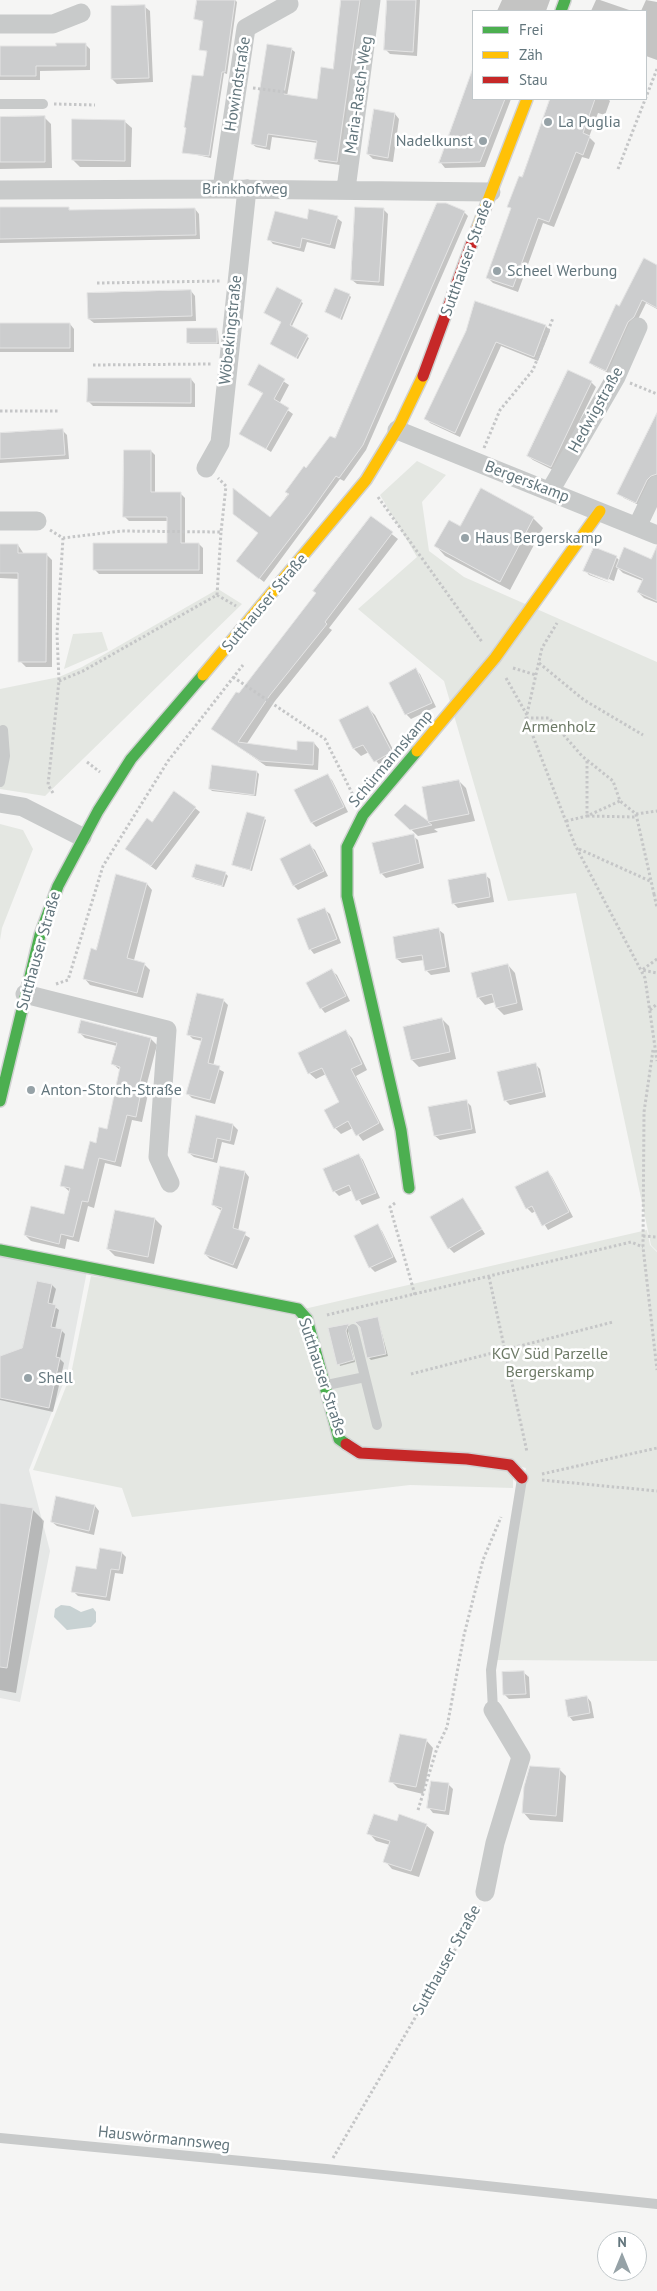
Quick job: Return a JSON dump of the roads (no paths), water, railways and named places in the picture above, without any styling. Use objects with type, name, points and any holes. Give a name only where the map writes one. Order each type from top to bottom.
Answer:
[{"type":"street","name":"Maria-Rasch-Weg","points":[[346,189],[372,0]]},
{"type":"street","name":"Howindstraße","points":[[222,189],[246,28],[289,4]]},
{"type":"street","points":[[0,24],[53,24],[81,13]]},
{"type":"street","name":"Sutthauser Straße","points":[[0,1101],[40,936],[58,886],[82,837],[131,759],[214,664],[366,480],[382,457],[397,430],[447,316],[491,192],[527,100]]},
{"type":"street","name":"Wöbekingstraße","points":[[206,468],[220,443],[247,189]]},
{"type":"street","name":"Brinkhofweg","points":[[0,190],[346,189],[491,192]]},
{"type":"street","name":"Hedwigstraße","points":[[550,491],[616,377],[638,327]]},
{"type":"street","name":"Bergerskamp","points":[[397,430],[657,534]]},
{"type":"street","points":[[638,527],[657,485]]},
{"type":"street","name":"Schürmannskamp","points":[[409,1188],[400,1130],[347,896],[347,847],[363,815],[496,661],[600,511]]},
{"type":"street","points":[[0,522],[37,521]]},
{"type":"street","points":[[0,803],[23,807],[82,837]]},
{"type":"street","points":[[25,994],[167,1030],[158,1157],[170,1183]]},
{"type":"street","name":"Sutthauser Straße","points":[[0,1250],[298,1309],[307,1319],[339,1438],[360,1453],[467,1459],[510,1465],[522,1478]]},
{"type":"street","name":"Sutthauser Straße","points":[[485,1892],[495,1843],[521,1758],[493,1710]]},
{"type":"lane","points":[[0,104],[43,104]]},
{"type":"lane","points":[[0,782],[5,756],[3,730]]},
{"type":"lane","points":[[353,1329],[377,1425]]},
{"type":"lane","points":[[324,1386],[365,1377]]},
{"type":"lane","points":[[493,1710],[491,1670],[522,1478]]},
{"type":"lane","name":"Hauswörmannsweg","points":[[0,2138],[326,2169],[657,2204]]},
{"type":"place","name":"La Puglia","points":[[548,122]]},
{"type":"place","name":"Nadelkunst","points":[[483,141]]},
{"type":"place","name":"Scheel Werbung","points":[[497,271]]},
{"type":"place","name":"Haus Bergerskamp","points":[[465,538]]},
{"type":"place","name":"Anton-Storch-Straße","points":[[31,1090]]},
{"type":"place","name":"Shell","points":[[28,1378]]},
{"type":"park label","name":"Armenholz","points":[[559,727]]},
{"type":"park label","name":"KGV Süd Parzelle Bergerskamp","points":[[550,1363]]}]
